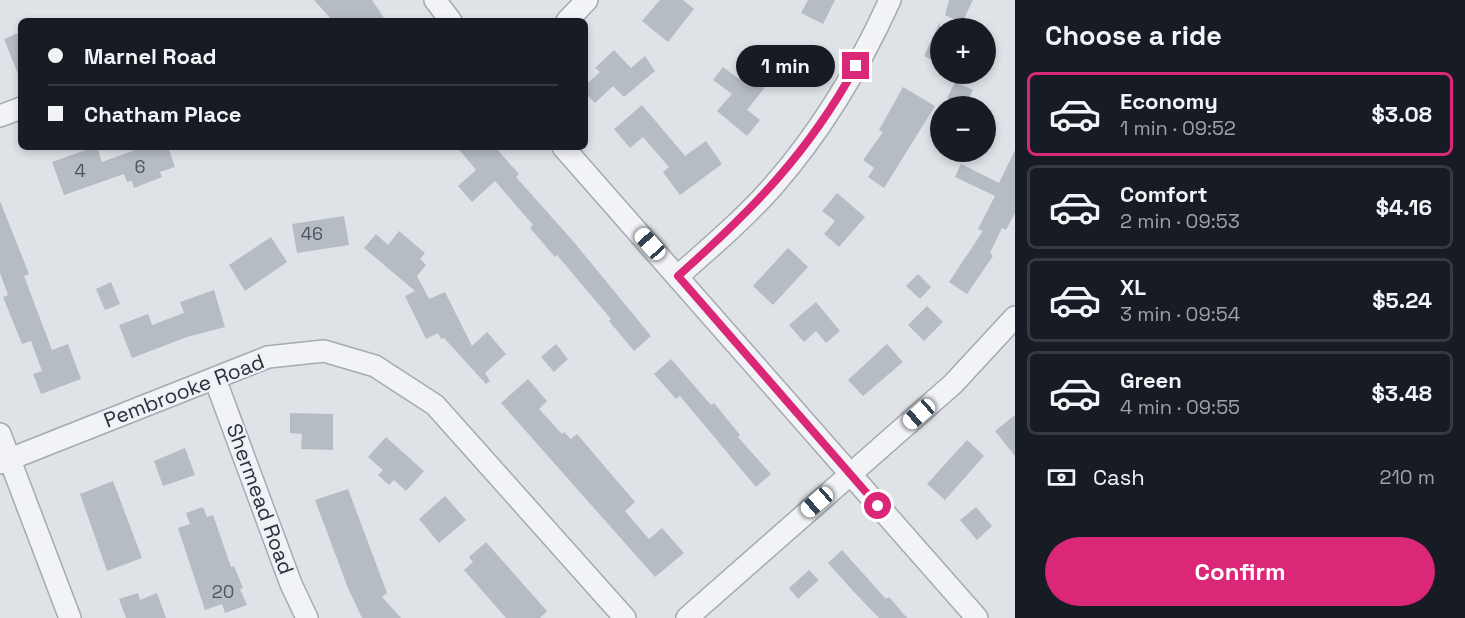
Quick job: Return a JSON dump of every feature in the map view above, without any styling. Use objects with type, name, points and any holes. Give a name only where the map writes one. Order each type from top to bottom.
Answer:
[{"type":"street","points":[[435,0],[449,18]]},
{"type":"street","points":[[570,18],[587,0]]},
{"type":"street","points":[[678,276],[740,221],[801,152],[837,102],[876,31],[890,0]]},
{"type":"street","points":[[0,116],[18,109]]},
{"type":"street","points":[[566,150],[977,618]]},
{"type":"street","points":[[687,618],[953,384],[1015,317]]},
{"type":"street","name":"Pembrooke Road","points":[[5,461],[268,357],[324,351],[375,366],[435,405],[625,618]]},
{"type":"street","name":"Shermead Road","points":[[215,379],[291,584],[307,618]]},
{"type":"street","points":[[0,434],[5,461],[70,618]]},
{"type":"building","points":[[314,0],[372,0],[384,18],[330,18]]},
{"type":"building","points":[[660,0],[683,0],[694,9],[668,42],[642,21]]},
{"type":"building","points":[[808,0],[835,0],[823,24],[801,13]]},
{"type":"building","points":[[949,0],[973,0],[964,18],[951,18],[945,15]]},
{"type":"building","points":[[18,33],[18,74],[4,39]]},
{"type":"building","points":[[930,43],[930,59],[924,56]]},
{"type":"building","points":[[759,48],[776,59],[781,52],[798,63],[784,84],[773,77],[747,110],[760,120],[747,136],[717,111],[732,94],[713,80],[723,67],[739,79]]},
{"type":"building","points":[[614,50],[631,68],[645,56],[655,71],[624,97],[613,86],[595,103],[588,96],[588,83],[600,72],[595,68]]},
{"type":"building","points":[[954,84],[973,90],[970,96],[948,96]]},
{"type":"building","points":[[903,87],[930,103],[930,114],[884,188],[868,177],[874,168],[863,160],[883,132],[879,130]]},
{"type":"building","points":[[642,105],[685,156],[706,141],[722,164],[680,195],[663,172],[669,167],[643,137],[630,148],[614,129]]},
{"type":"building","points":[[86,150],[98,150],[102,162],[135,150],[169,150],[175,167],[160,172],[162,177],[134,188],[132,181],[127,182],[124,174],[64,195],[52,162]]},
{"type":"building","points":[[459,150],[498,150],[519,174],[516,177],[573,241],[651,336],[634,351],[609,321],[611,319],[557,255],[555,257],[530,228],[533,225],[495,181],[472,202],[458,186],[476,170]]},
{"type":"building","points":[[1015,150],[1015,213],[1006,230],[1002,228],[990,253],[993,256],[967,294],[949,282],[983,231],[978,229],[995,196],[955,177],[961,164],[999,183]]},
{"type":"building","points":[[837,193],[865,217],[839,247],[824,234],[835,221],[822,211]]},
{"type":"building","points":[[0,201],[29,274],[24,276],[52,350],[68,344],[81,379],[41,394],[33,374],[42,371],[31,341],[22,344],[3,297],[8,295],[0,273]]},
{"type":"building","points":[[344,216],[349,245],[297,253],[292,224]]},
{"type":"building","points":[[399,231],[425,253],[420,259],[426,265],[417,276],[429,299],[445,292],[472,346],[487,332],[506,354],[485,373],[490,381],[486,384],[444,338],[441,339],[438,333],[426,339],[405,296],[415,291],[364,248],[376,234],[388,245]]},
{"type":"building","points":[[271,237],[287,262],[245,291],[229,265]]},
{"type":"building","points":[[788,248],[808,267],[773,305],[753,286]]},
{"type":"building","points":[[918,274],[931,287],[920,299],[906,286]]},
{"type":"building","points":[[111,282],[120,304],[105,310],[96,289]]},
{"type":"building","points":[[214,290],[225,327],[187,337],[132,358],[119,325],[148,314],[152,325],[184,313],[180,302]]},
{"type":"building","points":[[816,302],[840,331],[826,343],[816,331],[804,342],[789,325]]},
{"type":"building","points":[[927,306],[943,322],[924,341],[908,325]]},
{"type":"building","points":[[556,344],[568,359],[554,372],[541,357]]},
{"type":"building","points":[[887,344],[903,362],[863,396],[848,380]]},
{"type":"building","points":[[671,359],[711,405],[714,403],[740,435],[738,437],[771,474],[756,487],[680,396],[676,399],[654,374]]},
{"type":"building","points":[[528,379],[547,401],[539,409],[562,434],[564,432],[571,439],[577,434],[635,502],[625,511],[649,539],[662,528],[684,553],[655,577],[501,403]]},
{"type":"building","points":[[290,413],[333,414],[333,450],[301,449],[302,434],[290,433]]},
{"type":"building","points":[[1015,415],[1015,456],[995,431]]},
{"type":"building","points":[[386,437],[424,471],[406,491],[394,480],[389,485],[378,475],[383,470],[368,457]]},
{"type":"building","points":[[967,440],[984,456],[945,500],[927,484]]},
{"type":"building","points":[[185,448],[195,475],[163,486],[154,461]]},
{"type":"building","points":[[113,481],[142,558],[107,571],[80,494]]},
{"type":"building","points":[[348,489],[387,593],[382,597],[401,618],[362,618],[348,588],[315,500]]},
{"type":"building","points":[[445,496],[466,520],[439,543],[419,519]]},
{"type":"building","points":[[203,507],[207,517],[213,515],[231,567],[234,566],[243,588],[240,589],[247,605],[225,613],[222,604],[205,610],[178,528],[190,524],[186,513]]},
{"type":"building","points":[[976,507],[992,526],[977,540],[960,520]]},
{"type":"building","points":[[486,542],[547,611],[540,618],[506,618],[464,570],[473,562],[469,557]]},
{"type":"building","points":[[842,550],[886,599],[889,597],[907,618],[879,618],[854,592],[828,563]]},
{"type":"building","points":[[809,570],[819,580],[798,599],[789,588]]},
{"type":"building","points":[[138,593],[140,600],[157,593],[166,618],[126,618],[119,599]]},
{"type":"route","points":[[856,66],[837,102],[774,185],[740,221],[678,276],[878,506]]}]
